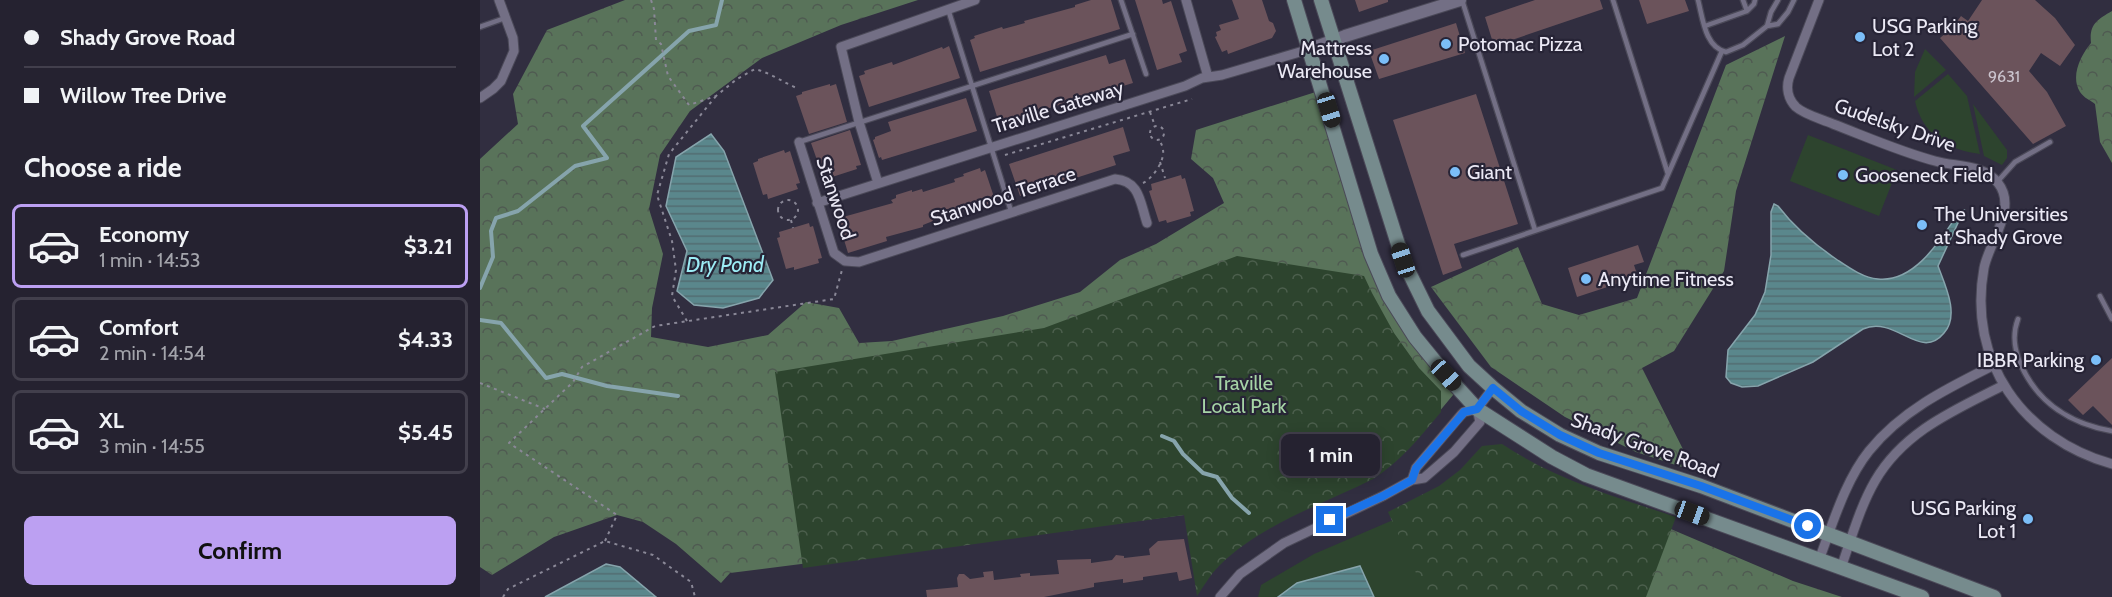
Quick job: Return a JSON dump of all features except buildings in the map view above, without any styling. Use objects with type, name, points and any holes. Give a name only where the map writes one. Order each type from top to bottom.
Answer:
[{"type":"main road","points":[[1294,0],[1371,254],[1389,296],[1415,337],[1477,409],[1535,447],[1586,475],[1922,597]]},
{"type":"main road","name":"Shady Grove Road","points":[[1321,0],[1403,260],[1428,311],[1469,366],[1493,388],[1521,411],[1550,429],[1599,453],[1701,486],[1994,597]]},
{"type":"street","points":[[480,98],[501,81],[514,51],[513,38],[499,0]]},
{"type":"street","points":[[878,183],[859,122],[840,47],[975,0]]},
{"type":"street","points":[[1186,0],[1208,77]]},
{"type":"street","points":[[1310,49],[1461,0]]},
{"type":"street","name":"Gudelsky Drive","points":[[1819,0],[1787,84],[1789,96],[1797,107],[1811,115],[1924,158],[1980,170],[1998,181]]},
{"type":"street","name":"Traville Gateway","points":[[817,203],[1208,77],[1310,49]]},
{"type":"street","name":"Stanwood","points":[[799,142],[834,253],[845,261]]},
{"type":"street","name":"Stanwood Terrace","points":[[845,261],[859,262],[1115,179],[1126,180],[1136,187]]},
{"type":"street","points":[[1998,181],[2004,194],[2005,208],[1984,266],[1981,299],[1984,333],[1994,365],[2004,385],[2027,416],[2057,441],[2077,452],[2112,464]]},
{"type":"street","points":[[1136,187],[1147,223]]},
{"type":"street","points":[[1819,560],[1857,469],[1868,452],[1894,424],[1934,396],[1994,365]]},
{"type":"street","points":[[1841,568],[1875,482],[1909,440],[1945,415],[2004,385]]},
{"type":"street","points":[[1412,480],[1416,468],[1464,412],[1477,409],[1493,388]]},
{"type":"street","points":[[1220,597],[1240,574],[1284,543],[1412,480],[1424,477],[1439,467],[1480,422],[1477,409]]},
{"type":"lane","points":[[1121,0],[1146,74]]},
{"type":"lane","points":[[1461,0],[1535,230]]},
{"type":"lane","points":[[1613,0],[1668,174]]},
{"type":"lane","points":[[1698,0],[1710,42],[1722,51],[1735,50],[1767,26],[1778,24],[1784,19],[1794,0]]},
{"type":"lane","points":[[1743,0],[1747,11]]},
{"type":"lane","points":[[1705,26],[1747,11],[1755,0]]},
{"type":"lane","points":[[1767,26],[1778,0]]},
{"type":"lane","points":[[948,9],[1011,211]]},
{"type":"lane","points":[[480,27],[505,18]]},
{"type":"lane","points":[[799,142],[1132,34]]},
{"type":"lane","points":[[1463,255],[1662,188],[1722,51]]},
{"type":"lane","points":[[1998,181],[2015,162],[2050,142]]},
{"type":"lane","points":[[2100,296],[2112,319]]},
{"type":"lane","points":[[2018,319],[2014,329],[2014,344],[2026,376],[2038,393],[2050,405],[2069,418],[2112,431]]},
{"type":"path","points":[[651,0],[654,9],[656,40],[661,46],[668,76],[689,105],[716,96]]},
{"type":"path","points":[[687,321],[672,296],[676,270],[672,241],[657,195],[669,154],[716,96],[737,79],[755,69],[769,73],[799,89]]},
{"type":"path","points":[[1003,156],[1192,99]]},
{"type":"path","points":[[1150,112],[1155,126]]},
{"type":"path","points":[[1155,126],[1160,126],[1164,131],[1164,138],[1154,141],[1150,136],[1151,129],[1155,126]]},
{"type":"path","points":[[1136,187],[1150,180],[1160,162],[1164,152],[1160,140]]},
{"type":"path","points":[[1160,162],[1165,178]]},
{"type":"path","points":[[782,194],[785,200]]},
{"type":"path","points":[[785,200],[793,201],[798,207],[797,215],[791,220],[783,219],[778,212],[779,204],[785,200]]},
{"type":"path","points":[[791,220],[793,228]]},
{"type":"path","points":[[503,597],[508,589],[605,541],[617,515],[508,443],[573,382],[582,367],[655,326],[834,300],[845,261]]},
{"type":"path","points":[[480,383],[545,409]]},
{"type":"path","points":[[605,541],[653,555],[691,582],[695,597]]},
{"type":"green space","points":[[625,0],[918,0],[841,25],[762,58],[690,111],[660,155],[649,209],[663,254],[652,308],[651,337],[708,347],[768,335],[806,302],[839,308],[859,343],[892,341],[1003,316],[1080,292],[1120,260],[1156,244],[1224,203],[1213,178],[1191,159],[1196,130],[1322,90],[1389,295],[1458,389],[1419,436],[1184,515],[730,573],[721,583],[676,544],[643,522],[617,515],[554,537],[492,575],[480,567],[480,159],[518,124],[513,94],[547,30]]},
{"type":"green space","points":[[2112,11],[2112,163],[2100,142],[2095,104],[2080,92],[2076,73],[2080,60],[2091,43],[2091,31],[2095,23]]},
{"type":"green space","points":[[1785,36],[1736,191],[1724,271],[1674,351],[1642,368],[1694,471],[1636,452],[1565,417],[1491,367],[1431,287],[1518,247],[1542,304],[1579,315],[1637,298],[1726,65]]},
{"type":"green space","points":[[1925,49],[1946,70],[1914,97],[1915,72]]},
{"type":"green space","points":[[1948,74],[1967,96],[1980,154],[1957,149],[1947,144],[1930,131],[1918,113],[1915,101]]},
{"type":"green space","points":[[1973,104],[2007,150],[2007,158],[2002,165],[1984,156]]},
{"type":"green space","name":"Gooseneck Field","points":[[1808,135],[1897,170],[1879,216],[1790,181]]},
{"type":"green space","name":"Traville Local Park","points":[[1237,256],[1364,276],[1394,333],[1419,368],[1441,391],[1441,412],[1410,448],[1383,472],[1373,479],[1272,527],[1253,539],[1219,566],[1197,596],[1184,515],[803,568],[775,372],[1044,328]]},
{"type":"green space","points":[[1502,444],[1565,478],[1676,517],[1646,597],[1427,597],[1388,512],[1439,486],[1460,470],[1482,446]]},
{"type":"green space","points":[[1400,517],[1634,597],[1374,597],[1360,566],[1297,583],[1278,597],[1258,597],[1261,585],[1314,554]]},
{"type":"green space","points":[[1652,521],[1793,581],[1842,597],[1634,597]]},
{"type":"water","name":"Dry Pond","points":[[711,134],[724,151],[773,280],[759,298],[723,308],[694,305],[677,291],[687,251],[666,206],[676,157]]},
{"type":"water","points":[[1774,204],[1805,235],[1828,253],[1856,272],[1878,279],[1904,274],[1916,266],[1936,245],[1960,211],[1964,210],[1938,266],[1951,309],[1949,326],[1944,333],[1935,341],[1926,343],[1875,326],[1863,329],[1813,362],[1758,386],[1742,387],[1731,383],[1726,377],[1728,350],[1755,315],[1765,292],[1771,255],[1771,212]]},
{"type":"water","points":[[606,564],[620,567],[656,597],[545,597]]},
{"type":"water","points":[[1360,566],[1374,597],[1278,597],[1297,583]]},
{"type":"waterway","points":[[480,288],[493,257],[491,231],[496,218],[518,211],[575,166],[607,158],[583,126],[689,31],[716,25],[722,0]]},
{"type":"waterway","points":[[480,320],[501,323],[546,378],[562,374],[607,386],[678,396]]},
{"type":"waterway","points":[[1162,436],[1174,441],[1183,454],[1203,473],[1217,477],[1232,498],[1249,513]]},
{"type":"place","name":"USG Parking Lot 2","points":[[1860,37]]},
{"type":"place","name":"Potomac Pizza","points":[[1446,44]]},
{"type":"place","name":"Mattress Warehouse","points":[[1384,59]]},
{"type":"place","name":"Giant","points":[[1455,172]]},
{"type":"place","name":"Gooseneck Field","points":[[1843,175]]},
{"type":"place","name":"The Universities at Shady Grove","points":[[1922,225]]},
{"type":"place","name":"Anytime Fitness","points":[[1586,279]]},
{"type":"place","name":"IBBR Parking","points":[[2096,360]]},
{"type":"place","name":"USG Parking Lot 1","points":[[2028,519]]},
{"type":"route","points":[[1330,520],[1412,480],[1416,468],[1464,412],[1477,409],[1493,388],[1521,411],[1560,435],[1599,453],[1701,486],[1808,526]]}]
